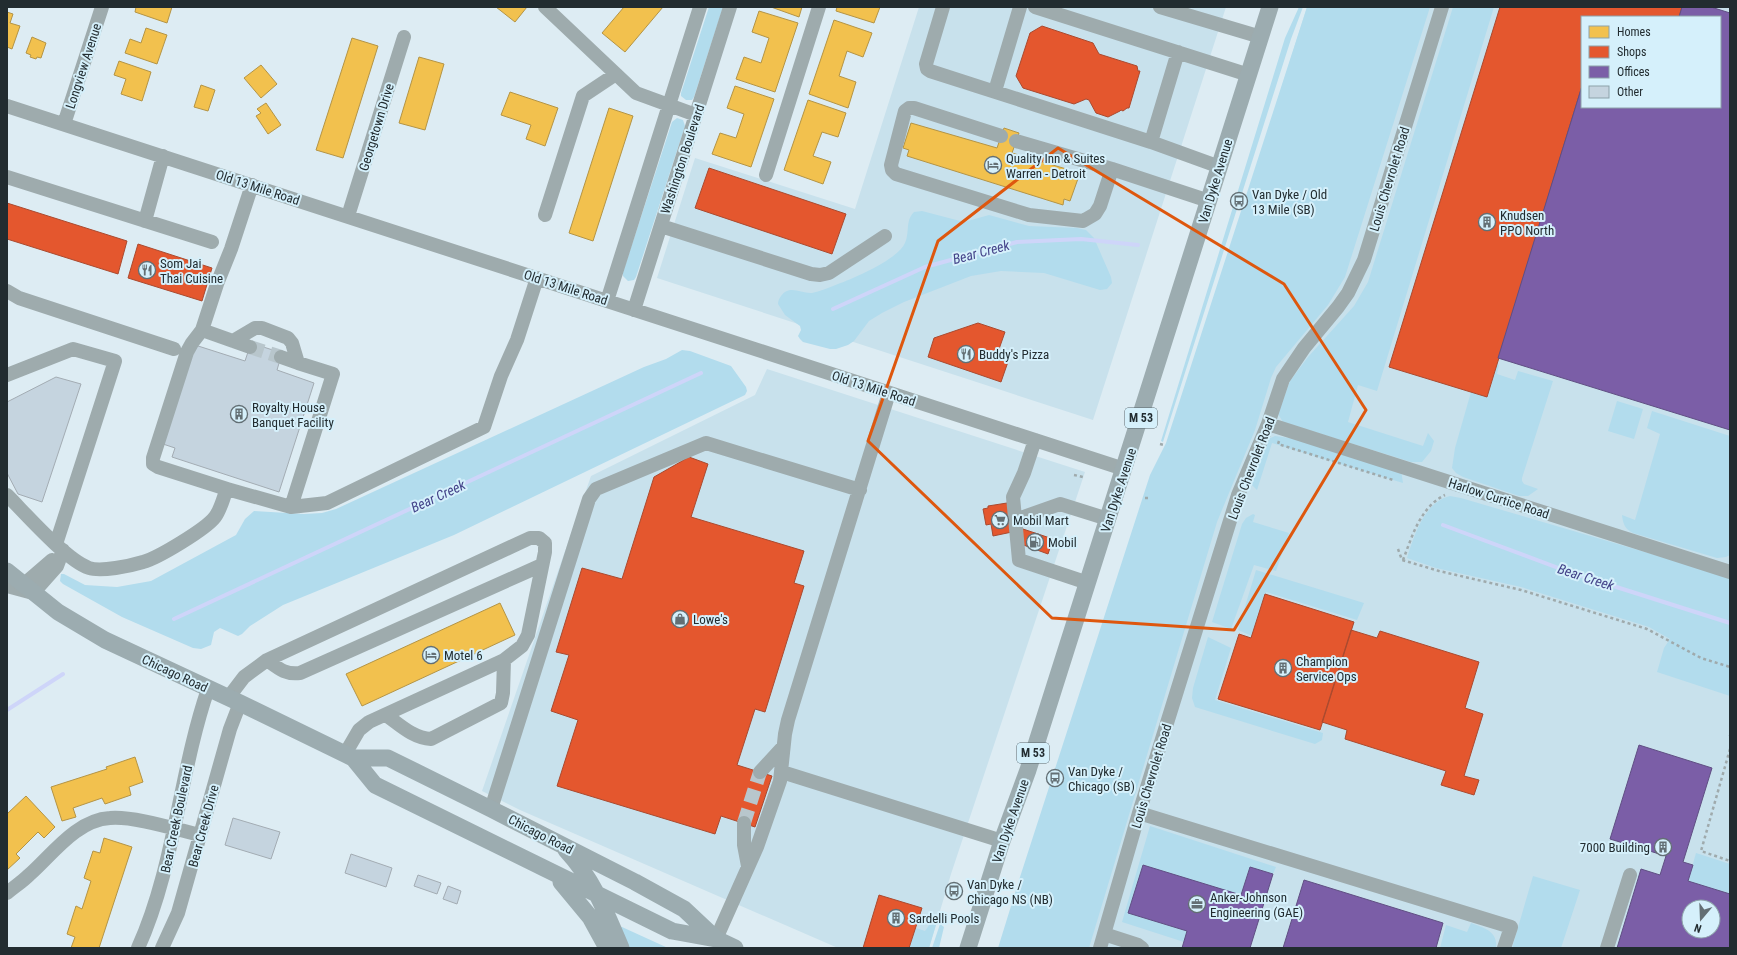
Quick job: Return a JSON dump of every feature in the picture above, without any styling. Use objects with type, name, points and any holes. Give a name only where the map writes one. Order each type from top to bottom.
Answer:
[{"type":"main road","name":"Van Dyke Avenue","points":[[968,948],[1002,841],[1028,770],[1270,7]]},
{"type":"main road","name":"Chicago Road","points":[[7,571],[21,588],[105,640],[349,756],[375,785],[598,896],[672,931],[716,939],[735,948]]},
{"type":"main road","name":"Chicago Road","points":[[349,756],[388,758],[491,809],[635,882],[684,909],[716,939]]},
{"type":"main road","points":[[560,844],[577,862],[590,880],[621,948]]},
{"type":"main road","points":[[554,874],[587,912],[607,948]]},
{"type":"street","name":"Longview Avenue","points":[[64,124],[102,7]]},
{"type":"street","points":[[545,7],[636,93],[669,106],[696,114]]},
{"type":"street","points":[[607,301],[700,7]]},
{"type":"street","name":"Washington Boulevard","points":[[634,310],[730,7]]},
{"type":"street","points":[[766,175],[819,7]]},
{"type":"street","points":[[943,7],[926,64],[927,69],[930,71],[1151,142],[1220,167]]},
{"type":"street","points":[[995,91],[1020,7]]},
{"type":"street","points":[[1034,7],[1249,75]]},
{"type":"street","points":[[1160,7],[1186,11],[1261,37]]},
{"type":"street","name":"Louis Chevrolet Road","points":[[1100,948],[1139,814],[1238,495],[1268,424],[1283,379],[1304,348],[1348,293],[1364,260],[1442,7]]},
{"type":"street","name":"Georgetown Drive","points":[[348,216],[404,37]]},
{"type":"street","points":[[1151,142],[1178,52]]},
{"type":"street","points":[[545,215],[584,96],[616,74]]},
{"type":"street","name":"Old 13 Mile Road","points":[[7,106],[1124,468]]},
{"type":"street","points":[[1001,136],[914,108],[909,108],[905,111],[891,165],[892,170],[896,174],[1029,214],[1083,221],[1095,214],[1100,206],[1112,169]]},
{"type":"street","points":[[1016,140],[1112,169],[1209,201]]},
{"type":"street","points":[[144,221],[163,156]]},
{"type":"street","points":[[7,177],[212,242]]},
{"type":"street","points":[[252,185],[202,330],[187,352],[153,458],[153,464],[158,467],[291,507],[327,502],[484,427],[501,376],[517,340],[537,278]]},
{"type":"street","points":[[661,226],[811,274],[820,275],[829,273],[885,236]]},
{"type":"street","points":[[7,291],[19,298],[174,349]]},
{"type":"street","points":[[233,341],[255,328],[262,328],[288,338],[292,344],[298,363]]},
{"type":"street","points":[[202,330],[250,347]]},
{"type":"street","points":[[7,374],[73,349],[115,362],[60,547],[57,566],[21,588]]},
{"type":"street","points":[[281,357],[333,374],[291,507]]},
{"type":"street","points":[[716,939],[748,866],[770,811],[780,781],[782,772],[783,747],[788,720],[889,393]]},
{"type":"street","name":"Harlow Curtice Road","points":[[1268,424],[1730,572]]},
{"type":"street","points":[[1035,440],[1024,473],[1013,497],[1018,560],[1088,583]]},
{"type":"street","points":[[491,809],[589,499],[596,489],[706,443],[860,490]]},
{"type":"street","points":[[7,495],[60,547],[81,564],[94,569],[120,567],[143,562],[169,548],[208,524],[220,509],[227,489]]},
{"type":"street","points":[[1015,520],[1060,504],[1108,519]]},
{"type":"street","name":"Bear Creek Drive","points":[[162,948],[178,913],[230,729],[234,700],[244,677],[267,660],[530,538],[539,538],[545,544],[542,565]]},
{"type":"street","points":[[267,660],[283,672],[292,674],[300,673],[542,565]]},
{"type":"street","points":[[349,756],[359,730],[369,722],[504,660],[522,646],[528,634],[542,565]]},
{"type":"street","points":[[386,715],[413,734],[421,738],[430,739],[501,702],[503,693],[504,660]]},
{"type":"street","name":"Bear Creek Boulevard","points":[[138,948],[156,902],[166,867],[199,715],[208,689]]},
{"type":"street","points":[[760,772],[783,747]]},
{"type":"street","points":[[782,772],[1002,841]]},
{"type":"street","points":[[1139,814],[1510,927],[1504,948]]},
{"type":"street","points":[[7,893],[28,876],[70,836],[97,820],[124,818],[200,834]]},
{"type":"street","points":[[744,823],[744,845],[748,866]]},
{"type":"street","points":[[1607,948],[1630,875]]},
{"type":"street","points":[[1104,934],[1138,945],[1142,948]]},
{"type":"path","points":[[1160,444],[1164,445]]},
{"type":"path","points":[[1074,475],[1082,477]]},
{"type":"path","points":[[1403,560],[1413,532],[1421,518],[1436,499],[1452,494]]},
{"type":"path","points":[[1398,549],[1402,560],[1521,590],[1647,629],[1701,658],[1730,667]]},
{"type":"path","points":[[1730,749],[1701,851],[1730,860]]},
{"type":"highlighted area","points":[[1058,148],[1284,284],[1366,410],[1234,630],[1052,618],[868,441],[938,241]]},
{"type":"shaded area","points":[[709,7],[723,7],[694,97],[692,100],[686,100],[681,96],[681,93]]},
{"type":"shaded area","points":[[919,7],[1226,7],[1093,420],[657,278],[695,158],[855,209]]},
{"type":"shaded area","points":[[1299,7],[1303,7],[1291,39],[1163,442],[1161,441],[1285,38]]},
{"type":"shaded area","points":[[1307,7],[1730,7],[1730,948],[1009,948]]},
{"type":"shaded area","points":[[1307,7],[1430,7],[1345,277],[1328,305],[1276,367],[1271,378],[1255,430],[1217,522],[1089,948],[998,948],[1150,475],[1166,443]]},
{"type":"shaded area","points":[[1453,7],[1494,7],[1377,391],[1358,385],[1348,422],[1423,446],[1428,433],[1434,441],[1431,451],[1422,462],[1411,462],[1283,422],[1278,414],[1290,381],[1308,357],[1354,306],[1368,282]]},
{"type":"shaded area","points":[[677,118],[683,120],[685,126],[636,277],[634,280],[628,281],[623,276],[623,272],[672,122]]},
{"type":"shaded area","points":[[922,211],[964,222],[989,215],[1029,226],[1077,228],[1086,230],[1094,238],[1111,277],[1112,283],[1107,289],[1100,290],[1044,273],[1001,271],[971,276],[904,302],[882,313],[869,321],[854,341],[848,345],[836,349],[830,349],[803,342],[798,336],[801,330],[800,326],[785,315],[778,304],[784,292],[796,290],[812,293],[855,277],[875,267],[901,249],[905,243],[911,215],[914,212]]},
{"type":"shaded area","points":[[682,350],[690,351],[731,366],[746,387],[747,391],[745,395],[454,535],[283,605],[250,626],[238,636],[220,628],[214,632],[211,645],[201,649],[193,648],[122,617],[60,581],[61,574],[64,574],[85,585],[117,587],[151,581],[236,535],[245,519],[254,511],[304,514],[322,513],[336,509],[644,367],[666,359]]},
{"type":"shaded area","points":[[1497,364],[1499,365],[1497,374],[1515,380],[1518,371],[1553,381],[1522,478],[1524,484],[1538,489],[1528,496],[1519,496],[1463,477],[1456,473],[1452,468],[1455,448],[1471,392],[1487,397]]},
{"type":"shaded area","points":[[767,369],[1085,472],[951,874],[929,948],[838,948],[520,810],[482,791],[591,476],[755,395]]},
{"type":"shaded area","points":[[1617,401],[1643,409],[1634,439],[1608,431]]},
{"type":"shaded area","points":[[1652,411],[1730,436],[1730,555],[1717,558],[1633,533],[1625,526],[1622,515],[1635,520],[1660,434],[1647,428]]},
{"type":"shaded area","points":[[1275,436],[1303,440],[1401,470],[1403,483],[1272,443],[1257,490],[1252,485],[1251,476],[1266,440]]},
{"type":"shaded area","points":[[1450,496],[1730,577],[1730,696],[1657,672],[1664,648],[1670,639],[1649,627],[1521,587],[1436,568],[1407,558],[1417,530],[1427,512],[1441,499]]},
{"type":"shaded area","points":[[1253,514],[1255,515],[1253,522],[1289,533],[1276,571],[1254,565],[1231,629],[1212,622],[1242,524],[1246,518]]},
{"type":"shaded area","points":[[1256,570],[1364,603],[1357,620],[1266,592],[1252,636],[1238,630]]},
{"type":"shaded area","points":[[1208,637],[1231,648],[1215,700],[1323,733],[1322,740],[1315,744],[1195,707],[1192,698],[1193,688]]},
{"type":"shaded area","points":[[1150,826],[1276,867],[1273,874],[1250,867],[1241,895],[1129,913],[1187,931],[1184,942],[1122,922]]},
{"type":"shaded area","points":[[1696,853],[1730,864],[1730,894],[1688,881]]},
{"type":"shaded area","points":[[1533,876],[1580,890],[1561,948],[1512,948]]},
{"type":"shaded area","points":[[1471,923],[1489,931],[1492,934],[1495,938],[1496,948],[1440,948],[1446,925],[1467,932]]},
{"type":"shaded area","points":[[930,924],[936,925],[929,948],[909,948],[916,928],[925,931]]},
{"type":"shaded area","points":[[940,924],[944,927],[939,948],[932,948]]},
{"type":"shaded area","points":[[618,926],[622,927],[668,948],[629,948]]},
{"type":"building: Homes","points":[[136,7],[172,7],[167,23],[135,12]]},
{"type":"building: Homes","points":[[496,7],[527,7],[515,22]]},
{"type":"building: Homes","points":[[624,7],[663,7],[625,52],[602,33]]},
{"type":"building: Homes","points":[[771,7],[802,7],[799,17]]},
{"type":"building: Homes","points":[[837,7],[880,7],[874,23],[836,11]]},
{"type":"building: Homes","points":[[759,11],[798,23],[775,92],[736,79],[744,57],[761,63],[769,38],[752,32]]},
{"type":"building: Homes","points":[[7,12],[13,14],[10,23],[20,26],[12,49],[7,47]]},
{"type":"building: Homes","points":[[834,20],[872,33],[863,57],[847,51],[839,76],[856,82],[848,108],[809,94]]},
{"type":"building: Homes","points":[[146,28],[167,35],[157,64],[125,53],[130,39],[141,43]]},
{"type":"building: Homes","points":[[32,37],[46,43],[41,58],[37,57],[36,59],[30,57],[31,55],[26,53]]},
{"type":"building: Homes","points":[[352,38],[378,46],[343,158],[316,150]]},
{"type":"building: Homes","points":[[419,57],[444,64],[425,130],[399,123]]},
{"type":"building: Homes","points":[[119,61],[151,72],[142,101],[121,94],[126,79],[114,75]]},
{"type":"building: Homes","points":[[261,65],[277,84],[261,98],[244,78]]},
{"type":"building: Homes","points":[[201,85],[215,90],[208,111],[194,107]]},
{"type":"building: Homes","points":[[735,86],[774,99],[751,167],[712,154],[720,133],[736,138],[744,114],[727,108]]},
{"type":"building: Homes","points":[[510,92],[558,108],[545,146],[526,139],[531,125],[501,115]]},
{"type":"building: Homes","points":[[808,100],[846,113],[838,137],[822,132],[813,156],[831,162],[823,184],[784,170]]},
{"type":"building: Homes","points":[[266,103],[281,125],[268,134],[256,116],[261,113],[257,109]]},
{"type":"building: Homes","points":[[609,108],[633,116],[593,241],[569,233]]},
{"type":"building: Homes","name":"Quality Inn & Suites Warren - Detroit","points":[[911,123],[997,148],[1004,128],[1019,133],[1012,153],[1080,173],[1070,201],[1064,199],[1063,205],[907,156],[909,150],[903,148]]},
{"type":"building: Homes","name":"Motel 6","points":[[500,603],[515,635],[362,706],[346,674]]},
{"type":"building: Homes","points":[[135,757],[143,782],[129,787],[131,795],[105,804],[102,798],[73,808],[76,817],[62,821],[51,787],[107,769],[106,767]]},
{"type":"building: Homes","points":[[26,796],[55,827],[44,838],[38,832],[16,854],[20,858],[7,870],[7,814]]},
{"type":"building: Homes","points":[[104,838],[132,847],[99,948],[71,948],[75,937],[67,934],[76,906],[82,909],[91,881],[84,878],[93,851],[100,853]]},
{"type":"building: Shops","name":"Knudsen PPO North","points":[[1500,7],[1682,7],[1679,16],[1581,16],[1581,89],[1487,397],[1389,367]]},
{"type":"building: Shops","points":[[1042,26],[1093,43],[1099,54],[1137,66],[1138,71],[1140,71],[1129,108],[1123,111],[1121,110],[1108,117],[1096,113],[1089,100],[1086,99],[1074,104],[1023,88],[1016,76],[1030,33]]},
{"type":"building: Shops","points":[[709,168],[846,214],[832,254],[695,208]]},
{"type":"building: Shops","points":[[7,203],[127,241],[118,274],[7,239]]},
{"type":"building: Shops","points":[[138,244],[212,268],[202,301],[128,278]]},
{"type":"building: Shops","name":"Buddy's Pizza","points":[[978,323],[1005,332],[998,352],[1010,356],[1001,382],[928,357],[934,338]]},
{"type":"building: Shops","name":"Lowe's","points":[[689,457],[708,464],[691,517],[804,551],[794,583],[804,586],[765,712],[755,709],[737,765],[772,776],[755,827],[721,816],[715,834],[557,786],[578,720],[551,711],[569,655],[556,652],[582,568],[622,579],[654,477]]},
{"type":"building: Shops","points":[[1007,503],[1012,532],[993,536],[991,524],[986,525],[983,509],[988,508],[988,506]]},
{"type":"building: Shops","points":[[1023,529],[1053,539],[1048,554],[1018,543]]},
{"type":"building: Shops","name":"Champion Service Ops","points":[[1265,594],[1354,622],[1320,730],[1218,699],[1239,634],[1251,638]]},
{"type":"building: Shops","points":[[1351,630],[1377,638],[1380,631],[1479,662],[1465,708],[1483,714],[1464,776],[1479,780],[1474,795],[1441,785],[1446,771],[1345,739],[1347,730],[1322,722]]},
{"type":"building: Shops","name":"Sardelli Pools","points":[[879,895],[922,908],[909,948],[863,948]]},
{"type":"building: Offices","name":"Knudsen PPO North","points":[[1682,7],[1711,7],[1730,13],[1730,430],[1498,358],[1581,89],[1581,108],[1721,108],[1721,16],[1679,16]]},
{"type":"building: Offices","name":"7000 Building","points":[[1639,745],[1712,768],[1683,862],[1693,865],[1688,881],[1730,894],[1730,948],[1617,948],[1641,869],[1660,875],[1666,856],[1610,839]]},
{"type":"building: Offices","name":"Anker-Johnson Engineering (GAE)","points":[[1143,865],[1241,895],[1250,867],[1273,874],[1250,948],[1182,948],[1187,931],[1128,913]]},
{"type":"building: Offices","name":"Anker-Johnson Engineering (GAE)","points":[[1304,880],[1443,923],[1436,948],[1283,948]]},
{"type":"building: Other","name":"Royalty House Banquet Facility","points":[[251,343],[282,353],[277,370],[314,383],[279,492],[172,457],[175,448],[163,444],[195,345],[245,361]]},
{"type":"building: Other","points":[[56,377],[81,384],[42,502],[18,494],[7,473],[7,402]]},
{"type":"building: Other","points":[[233,818],[280,832],[271,859],[225,845]]},
{"type":"building: Other","points":[[351,854],[392,868],[386,887],[345,873]]},
{"type":"building: Other","points":[[418,875],[441,883],[437,894],[414,886]]},
{"type":"building: Other","points":[[448,886],[461,891],[457,904],[443,899]]},
{"type":"waterway","name":"Bear Creek","points":[[833,309],[925,267],[1017,242],[1081,239],[1138,245]]},
{"type":"waterway","name":"Bear Creek","points":[[174,619],[701,373]]},
{"type":"waterway","name":"Bear Creek","points":[[1443,525],[1569,572],[1730,623]]},
{"type":"waterway","name":"Bear Creek","points":[[7,710],[63,674]]},
{"type":"tunnel","points":[[250,347],[281,357]]},
{"type":"tunnel","points":[[744,823],[760,772]]},
{"type":"place","name":"Quality Inn & Suites Warren - Detroit","points":[[993,165]]},
{"type":"place","name":"Van Dyke / Old 13 Mile (SB)","points":[[1239,201]]},
{"type":"place","name":"Knudsen PPO North","points":[[1487,222]]},
{"type":"place","name":"Som Jai Thai Cuisine","points":[[147,270]]},
{"type":"place","name":"Buddy's Pizza","points":[[966,354]]},
{"type":"place","name":"Royalty House Banquet Facility","points":[[239,414]]},
{"type":"place","name":"Mobil Mart","points":[[1000,520]]},
{"type":"place","name":"Mobil","points":[[1035,542]]},
{"type":"place","name":"Lowe's","points":[[680,619]]},
{"type":"place","name":"Motel 6","points":[[431,655]]},
{"type":"place","name":"Champion Service Ops","points":[[1283,668]]},
{"type":"place","name":"Van Dyke / Chicago (SB)","points":[[1055,778]]},
{"type":"place","name":"7000 Building","points":[[1663,847]]},
{"type":"place","name":"Van Dyke / Chicago NS (NB)","points":[[954,891]]},
{"type":"place","name":"Anker-Johnson Engineering (GAE)","points":[[1197,904]]},
{"type":"place","name":"Sardelli Pools","points":[[896,918]]}]
